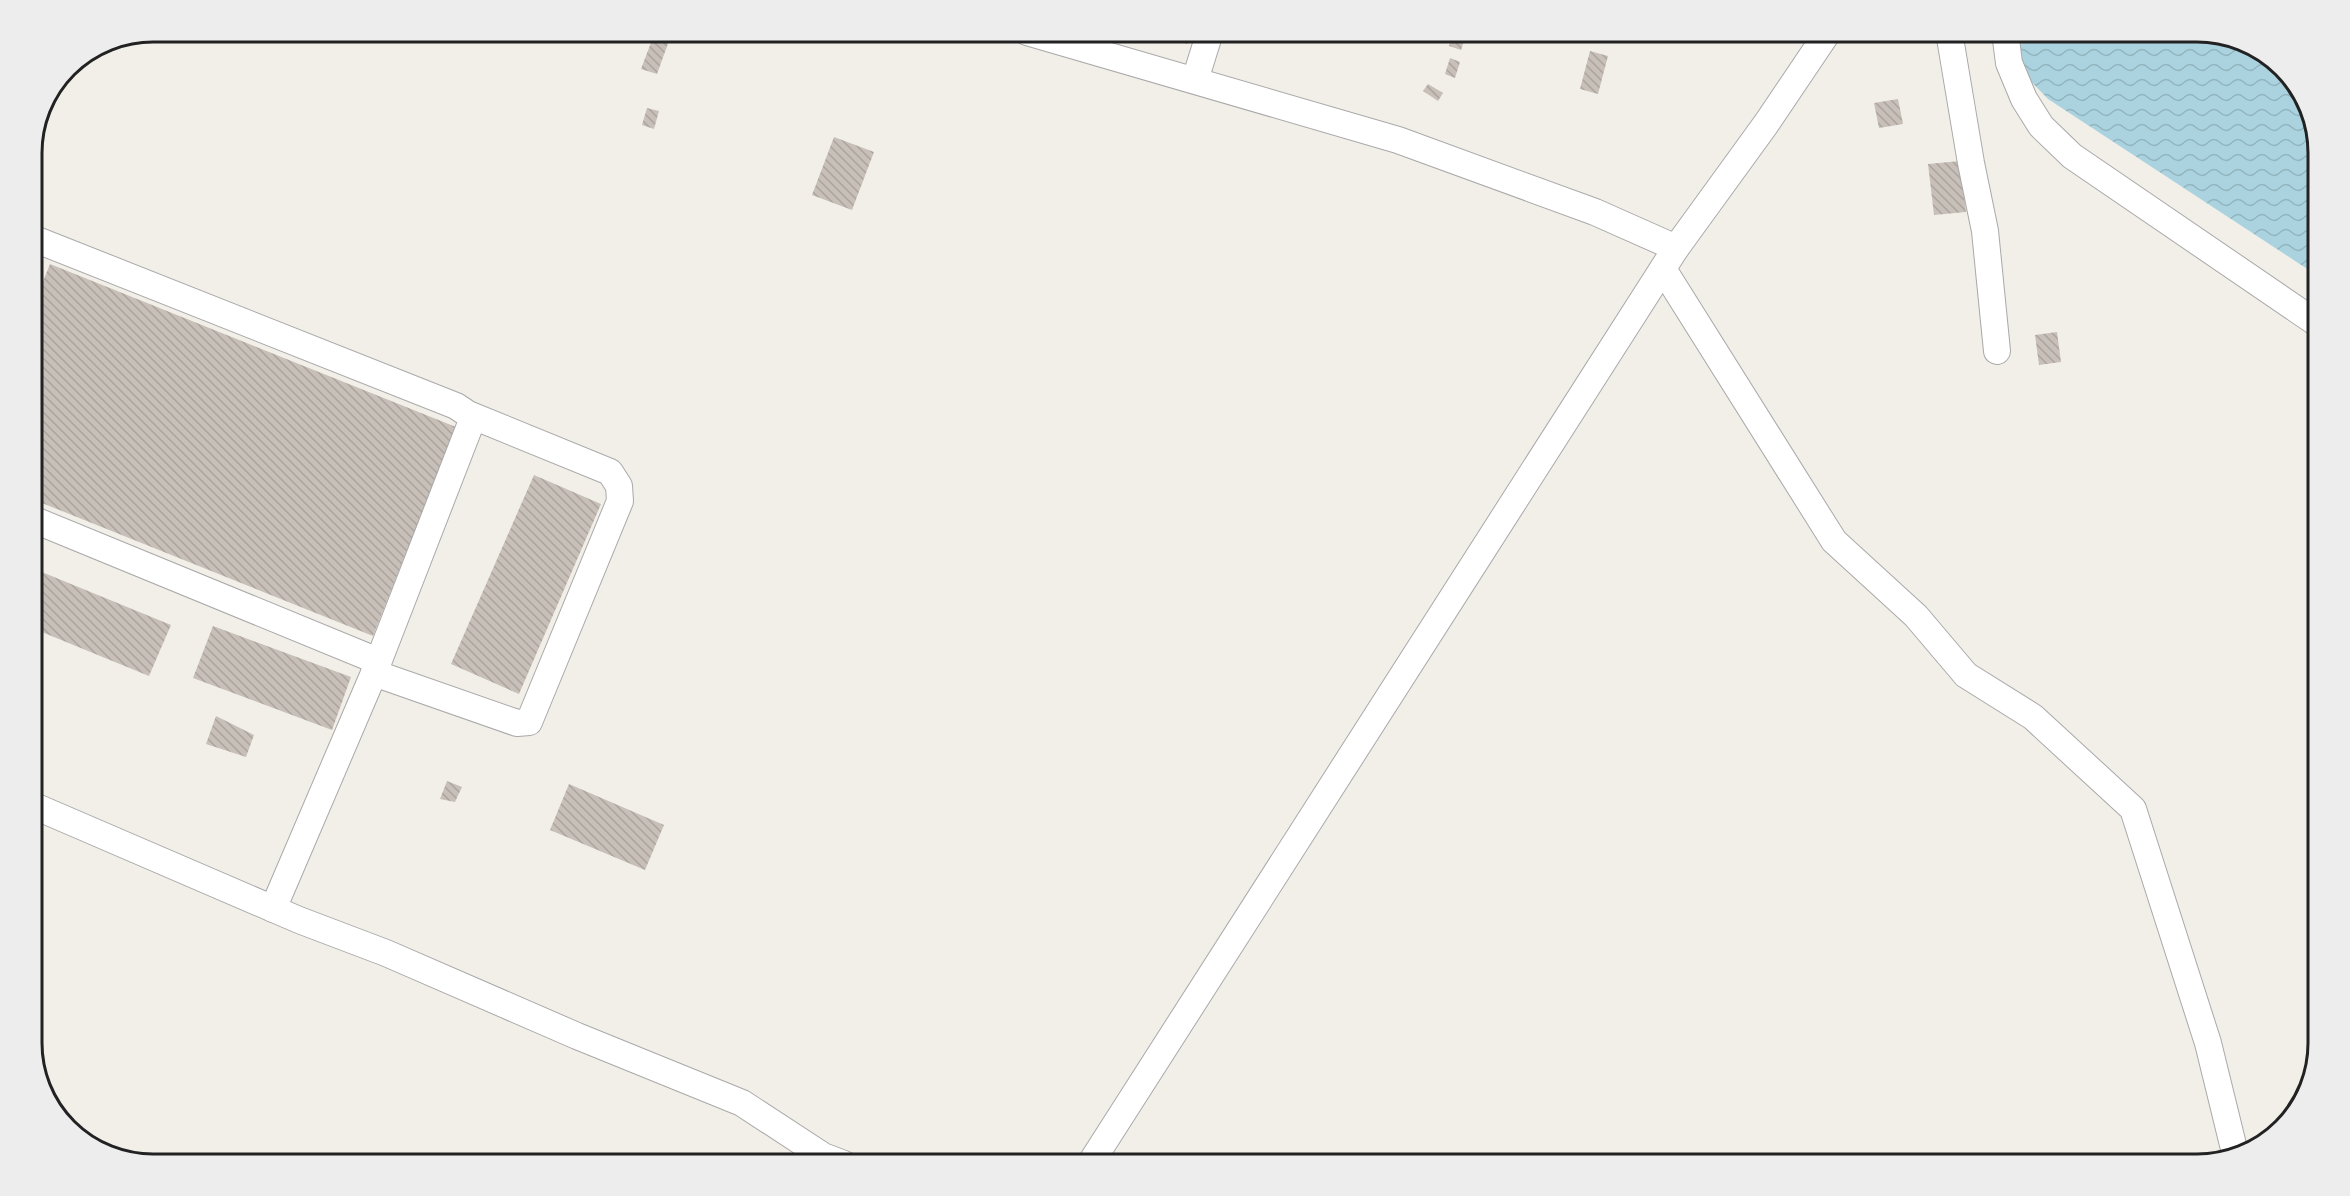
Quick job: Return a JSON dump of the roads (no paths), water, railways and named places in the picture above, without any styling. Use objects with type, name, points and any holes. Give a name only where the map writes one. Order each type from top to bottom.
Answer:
[{"type":"street","points":[[1062,42],[1398,140],[1595,212],[1669,258],[1834,541],[1916,616],[1966,675],[2033,717],[2133,808],[2208,1043],[2234,1148]]},
{"type":"street","points":[[1196,80],[1207,42]]},
{"type":"street","points":[[1096,1154],[1669,258],[1821,42]]},
{"type":"street","points":[[1951,42],[1985,231],[1996,351]]},
{"type":"street","points":[[2006,42],[2009,63],[2024,99],[2041,126],[2072,156],[2308,317]]},
{"type":"street","points":[[42,242],[456,406],[468,414],[610,472],[619,486],[620,501],[530,722],[517,723],[374,673]]},
{"type":"street","points":[[273,909],[374,673],[471,423],[468,414]]},
{"type":"street","points":[[42,523],[368,657],[376,663],[374,673]]},
{"type":"street","points":[[42,809],[273,909],[386,953],[608,1049],[742,1103],[820,1154]]},
{"type":"water","points":[[2018,42],[2197,42],[2233,48],[2259,61],[2289,91],[2297,104],[2306,132],[2308,269],[2048,99],[2010,60]]}]
